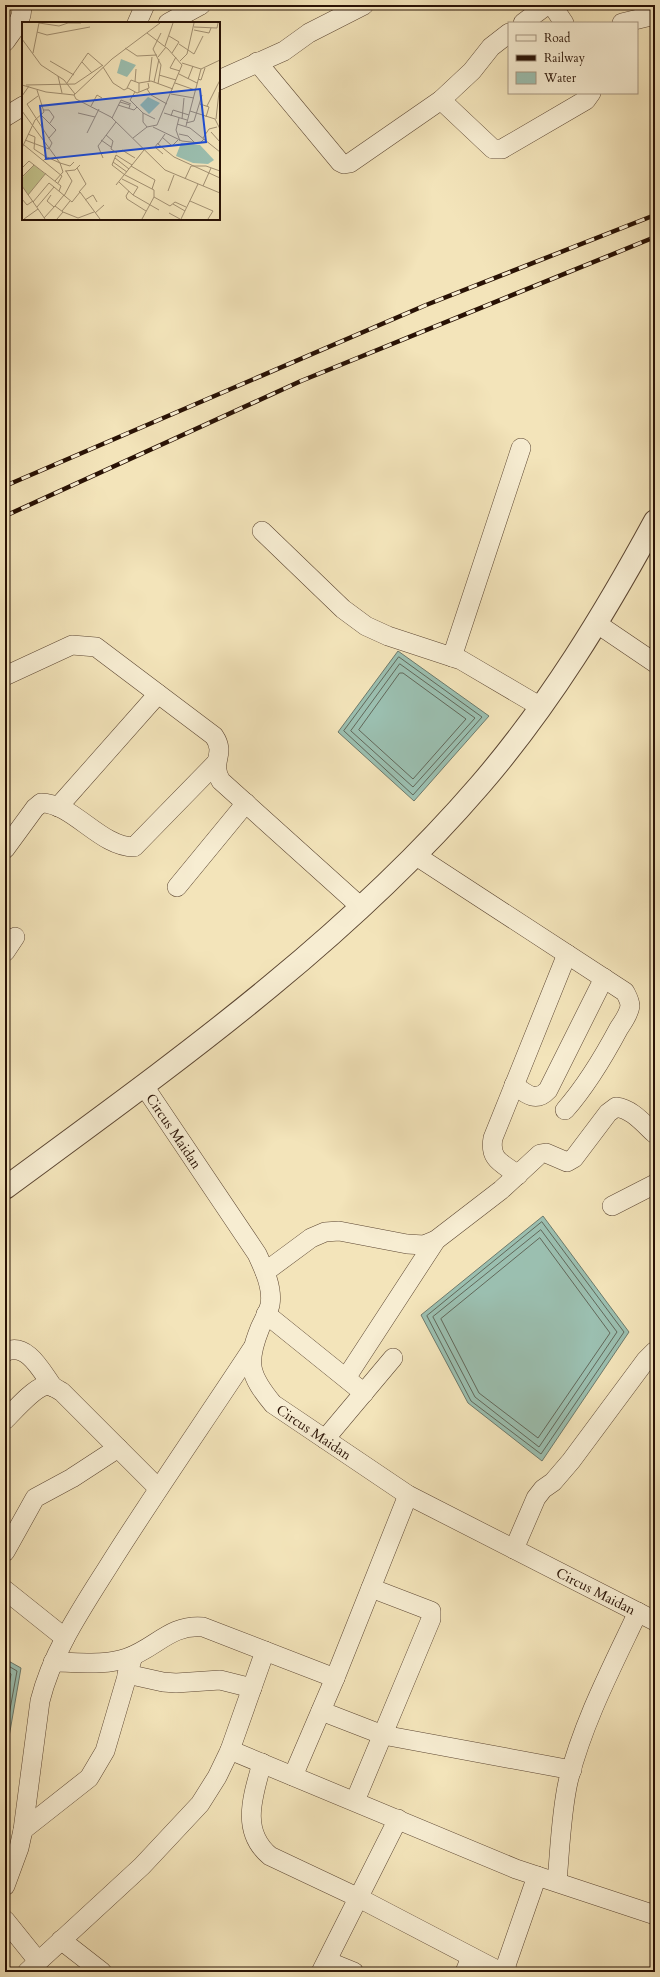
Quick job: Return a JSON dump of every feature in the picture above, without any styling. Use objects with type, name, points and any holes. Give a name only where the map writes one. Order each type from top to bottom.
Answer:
[{"type":"street","points":[[137,22],[145,5]]},
{"type":"street","points":[[170,22],[201,5]]},
{"type":"street","points":[[220,80],[284,51],[309,33],[364,5]]},
{"type":"street","points":[[524,22],[547,5]]},
{"type":"street","points":[[552,5],[563,22]]},
{"type":"street","points":[[5,42],[19,22],[22,6]]},
{"type":"street","points":[[626,22],[655,15]]},
{"type":"street","points":[[257,62],[340,162],[344,164],[350,163],[441,100],[472,71],[491,47],[508,34]]},
{"type":"street","points":[[441,100],[493,149],[498,150],[586,100],[590,94]]},
{"type":"street","points":[[5,117],[22,107]]},
{"type":"street","points":[[452,657],[521,448]]},
{"type":"street","points":[[5,1188],[144,1086],[258,996],[362,908],[415,855],[480,785],[540,707],[596,623],[655,521]]},
{"type":"street","points":[[262,531],[343,609],[366,626],[388,636],[452,657],[478,670],[540,707]]},
{"type":"street","points":[[596,623],[655,663]]},
{"type":"street","points":[[5,676],[72,645],[96,647],[214,736],[219,743],[220,752],[216,763],[216,773],[222,781],[362,908]]},
{"type":"street","points":[[58,807],[158,694]]},
{"type":"street","points":[[5,850],[35,808],[41,803],[49,803],[58,807],[102,835],[127,847],[134,847],[216,763]]},
{"type":"street","points":[[176,887],[246,803]]},
{"type":"street","points":[[415,855],[625,992],[629,998],[630,1006],[601,1064],[581,1092],[565,1110]]},
{"type":"street","points":[[518,1175],[493,1155],[491,1147],[492,1138],[567,954]]},
{"type":"street","points":[[514,1085],[535,1097],[542,1096],[548,1090],[604,978]]},
{"type":"street","name":"Circus Maidan","points":[[144,1086],[257,1254],[265,1272],[270,1288],[270,1305],[252,1348],[252,1366],[259,1387],[273,1404],[408,1495],[655,1621]]},
{"type":"street","points":[[265,1272],[311,1238],[325,1232],[340,1231],[407,1244],[424,1245],[436,1240],[501,1190],[540,1154],[546,1153],[567,1162],[574,1158],[608,1113],[616,1108],[624,1108],[632,1113],[655,1134]]},
{"type":"street","points":[[612,1206],[655,1184]]},
{"type":"street","points":[[346,1378],[436,1240]]},
{"type":"street","points":[[266,1314],[364,1393]]},
{"type":"street","points":[[5,1352],[16,1348],[25,1352],[53,1387]]},
{"type":"street","points":[[5,1886],[19,1848],[23,1830],[40,1701],[45,1681],[53,1662],[65,1638],[158,1488],[252,1348]]},
{"type":"street","points":[[514,1549],[530,1510],[543,1489],[553,1482],[571,1461],[646,1360],[655,1351]]},
{"type":"street","points":[[325,1439],[393,1358]]},
{"type":"street","points":[[5,1420],[36,1390],[45,1386],[53,1387],[62,1392],[158,1488]]},
{"type":"street","points":[[5,1552],[35,1498],[72,1478],[118,1448]]},
{"type":"street","points":[[293,1776],[335,1678],[408,1495]]},
{"type":"street","points":[[355,1801],[431,1619],[431,1611],[371,1588]]},
{"type":"street","points":[[5,1590],[65,1638]]},
{"type":"street","points":[[557,1882],[563,1817],[572,1770],[594,1704],[638,1612]]},
{"type":"street","points":[[53,1662],[106,1662],[133,1656],[176,1630],[189,1626],[203,1627],[335,1678]]},
{"type":"street","points":[[5,1920],[33,1966],[142,1866],[175,1833],[200,1804],[217,1777],[230,1750],[265,1651]]},
{"type":"street","points":[[23,1830],[89,1778],[98,1765],[105,1751],[133,1656]]},
{"type":"street","points":[[127,1674],[163,1682],[176,1683],[220,1680],[252,1688]]},
{"type":"street","points":[[321,1710],[383,1735],[572,1770]]},
{"type":"street","points":[[230,1750],[537,1876],[655,1915]]},
{"type":"street","points":[[262,1763],[252,1800],[251,1816],[252,1831],[260,1848],[270,1856],[359,1898],[468,1964],[506,1972],[537,1876]]},
{"type":"street","points":[[354,1972],[324,1966],[398,1819]]},
{"type":"street","points":[[61,1940],[102,1972]]},
{"type":"water","points":[[398,651],[489,716],[414,801],[338,732]]},
{"type":"water","points":[[543,1216],[629,1332],[542,1461],[468,1403],[421,1315]]},
{"type":"water","points":[[5,1659],[21,1668],[5,1760]]},
{"type":"railway","points":[[5,486],[426,305],[655,215]]},
{"type":"railway","points":[[5,516],[301,381],[655,237]]}]
